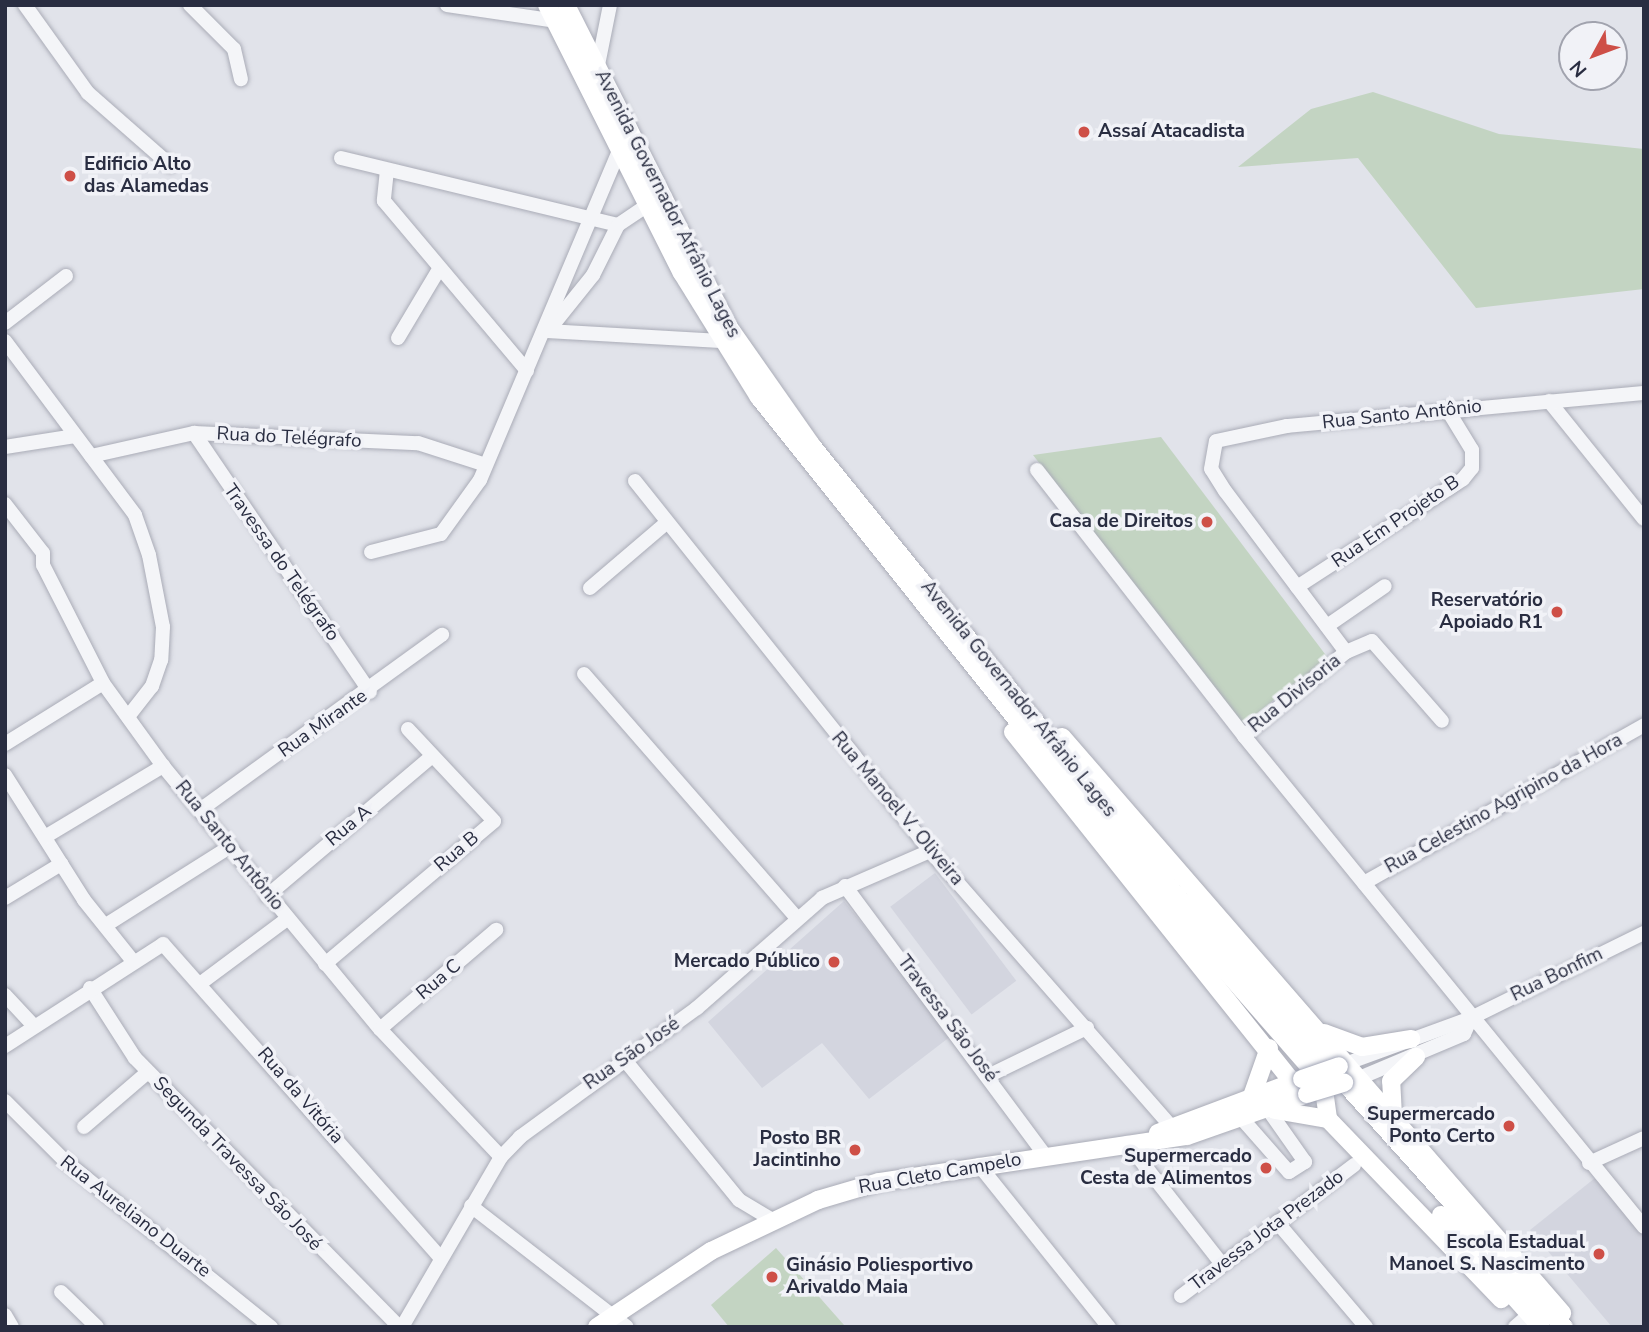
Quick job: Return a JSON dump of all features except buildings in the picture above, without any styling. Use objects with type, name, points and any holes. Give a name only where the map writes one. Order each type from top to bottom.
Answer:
[{"type":"main road","name":"Avenida Governador Afrânio Lages","points":[[555,9],[597,70],[722,316],[769,390],[980,661],[1129,860],[1535,1320]]},
{"type":"main road","name":"Avenida Governador Afrânio Lages","points":[[555,9],[648,205],[721,341],[802,454],[1173,892],[1401,1152],[1567,1327]]},
{"type":"main road","points":[[980,661],[1326,1041],[1328,1119]]},
{"type":"main road","points":[[980,661],[1043,773],[1269,1048],[1396,1122],[1529,1269],[1567,1327]]},
{"type":"main road","points":[[1312,1026],[1362,1047],[1411,1039]]},
{"type":"main road","points":[[1251,1099],[1269,1048]]},
{"type":"main road","points":[[1396,1122],[1391,1081],[1416,1057]]},
{"type":"main road","name":"Rua Cleto Campelo","points":[[1150,1138],[1172,1127],[1251,1099],[1325,1080]]},
{"type":"main road","name":"Rua Cleto Campelo","points":[[597,1327],[621,1321],[665,1277],[772,1220],[879,1182],[1127,1143],[1244,1121],[1270,1111],[1325,1080]]},
{"type":"main road","points":[[1270,1111],[1328,1119],[1510,1307],[1535,1320]]},
{"type":"street","points":[[25,5],[88,93],[170,165]]},
{"type":"street","points":[[190,5],[233,49],[241,79]]},
{"type":"street","points":[[447,5],[555,9]]},
{"type":"street","points":[[597,70],[610,5]]},
{"type":"street","points":[[371,552],[442,534],[486,466],[547,331],[591,215],[621,147]]},
{"type":"street","points":[[341,158],[591,215],[618,225]]},
{"type":"street","points":[[387,170],[384,201],[438,271],[527,371]]},
{"type":"street","points":[[547,331],[593,275],[618,225],[648,205]]},
{"type":"street","points":[[398,338],[438,271]]},
{"type":"street","points":[[5,323],[66,276]]},
{"type":"street","points":[[547,331],[721,341]]},
{"type":"street","points":[[5,341],[135,514],[159,591],[161,660],[152,686],[128,717]]},
{"type":"street","name":"Rua Santo Antônio","points":[[1297,587],[1225,491],[1210,458],[1222,436],[1447,409],[1644,393]]},
{"type":"street","points":[[1549,401],[1644,519]]},
{"type":"street","name":"Rua Em Projeto B","points":[[1297,587],[1463,479],[1474,460],[1447,409]]},
{"type":"street","name":"Rua do Telégrafo","points":[[91,456],[194,433],[418,443],[486,466]]},
{"type":"street","name":"Travessa do Telégrafo","points":[[194,433],[370,692]]},
{"type":"street","points":[[5,447],[75,436]]},
{"type":"street","points":[[1037,470],[1244,736],[1589,1163],[1644,1227]]},
{"type":"street","name":"Rua Manoel V. Oliveira","points":[[635,481],[665,524],[930,851],[1172,1127]]},
{"type":"street","name":"Rua Santo Antônio","points":[[5,504],[43,553],[43,565],[103,683],[163,766],[380,1029],[501,1157]]},
{"type":"street","points":[[590,588],[665,524]]},
{"type":"street","points":[[1327,626],[1385,586]]},
{"type":"street","points":[[1297,587],[1346,652],[1372,641],[1443,721]]},
{"type":"street","name":"Rua Mirante","points":[[200,810],[370,692],[442,635]]},
{"type":"street","name":"Rua Divisoria","points":[[1244,736],[1346,652]]},
{"type":"street","points":[[584,674],[797,918]]},
{"type":"street","points":[[5,744],[103,683]]},
{"type":"street","name":"Rua Celestino Agripino da Hora","points":[[1364,883],[1644,725]]},
{"type":"street","name":"Rua B","points":[[326,964],[494,821],[408,729]]},
{"type":"street","name":"Rua A","points":[[267,895],[432,756]]},
{"type":"street","points":[[45,837],[163,766]]},
{"type":"street","points":[[5,775],[61,864],[132,960],[5,1046]]},
{"type":"street","points":[[106,925],[228,848]]},
{"type":"street","name":"Rua São José","points":[[401,1327],[501,1157],[624,1059],[697,1008],[797,918],[845,886],[930,851]]},
{"type":"street","points":[[5,898],[61,864]]},
{"type":"street","name":"Travessa São José","points":[[845,886],[990,1075],[1045,1155]]},
{"type":"street","points":[[201,983],[287,919]]},
{"type":"street","name":"Rua C","points":[[380,1029],[496,930]]},
{"type":"street","name":"Rua Bonfim","points":[[1325,1080],[1411,1039],[1471,1017],[1644,933]]},
{"type":"street","name":"Rua da Vitória","points":[[132,960],[163,944],[201,983],[441,1258]]},
{"type":"street","name":"Segunda Travessa São José","points":[[90,988],[148,1072],[401,1327]]},
{"type":"street","points":[[5,995],[34,1026]]},
{"type":"street","name":"Rua Bonfim","points":[[1325,1080],[1416,1057],[1464,1034],[1471,1017]]},
{"type":"street","points":[[990,1075],[1087,1028]]},
{"type":"street","points":[[624,1059],[739,1200],[772,1220]]},
{"type":"street","points":[[84,1127],[148,1072]]},
{"type":"street","name":"Rua Aureliano Duarte","points":[[5,1101],[55,1154],[271,1327]]},
{"type":"street","points":[[1244,1121],[1289,1172],[1305,1162],[1270,1111]]},
{"type":"street","points":[[1589,1163],[1644,1138]]},
{"type":"street","points":[[1127,1143],[1222,1264]]},
{"type":"street","points":[[979,1165],[1109,1327]]},
{"type":"street","name":"Travessa Jota Prezado","points":[[1181,1296],[1354,1165]]},
{"type":"street","points":[[471,1206],[621,1321]]},
{"type":"street","points":[[1277,1222],[1366,1327]]},
{"type":"street","points":[[61,1292],[96,1327]]},
{"type":"street","points":[[5,1315],[12,1327]]},
{"type":"street","points":[[1514,1327],[1535,1320]]},
{"type":"shaded area","points":[[935,873],[1016,981],[972,1015],[890,907]]},
{"type":"shaded area","name":"Mercado Público","points":[[844,901],[951,1036],[869,1099],[822,1043],[762,1088],[708,1022]]},
{"type":"shaded area","name":"Escola Estadual Manoel S. Nascimento","points":[[1595,1178],[1644,1233],[1644,1327],[1612,1327],[1530,1230]]},
{"type":"green space","points":[[1373,92],[1499,134],[1644,149],[1644,289],[1476,308],[1358,158],[1238,167],[1311,109]]},
{"type":"green space","points":[[1161,437],[1328,658],[1243,724],[1033,455]]},
{"type":"green space","name":"Ginásio Poliesportivo Arivaldo Maia","points":[[776,1248],[844,1325],[842,1327],[729,1327],[711,1305]]},
{"type":"place","name":"Assaí Atacadista","points":[[1084,132]]},
{"type":"place","name":"Edificio Alto das Alamedas","points":[[70,176]]},
{"type":"place","name":"Casa de Direitos","points":[[1207,522]]},
{"type":"place","name":"Reservatório Apoiado R1","points":[[1557,612]]},
{"type":"place","name":"Mercado Público","points":[[834,962]]},
{"type":"place","name":"Supermercado Ponto Certo","points":[[1509,1126]]},
{"type":"place","name":"Posto BR Jacintinho","points":[[855,1150]]},
{"type":"place","name":"Supermercado Cesta de Alimentos","points":[[1266,1168]]},
{"type":"place","name":"Escola Estadual Manoel S. Nascimento","points":[[1599,1254]]},
{"type":"place","name":"Ginásio Poliesportivo Arivaldo Maia","points":[[772,1277]]}]
